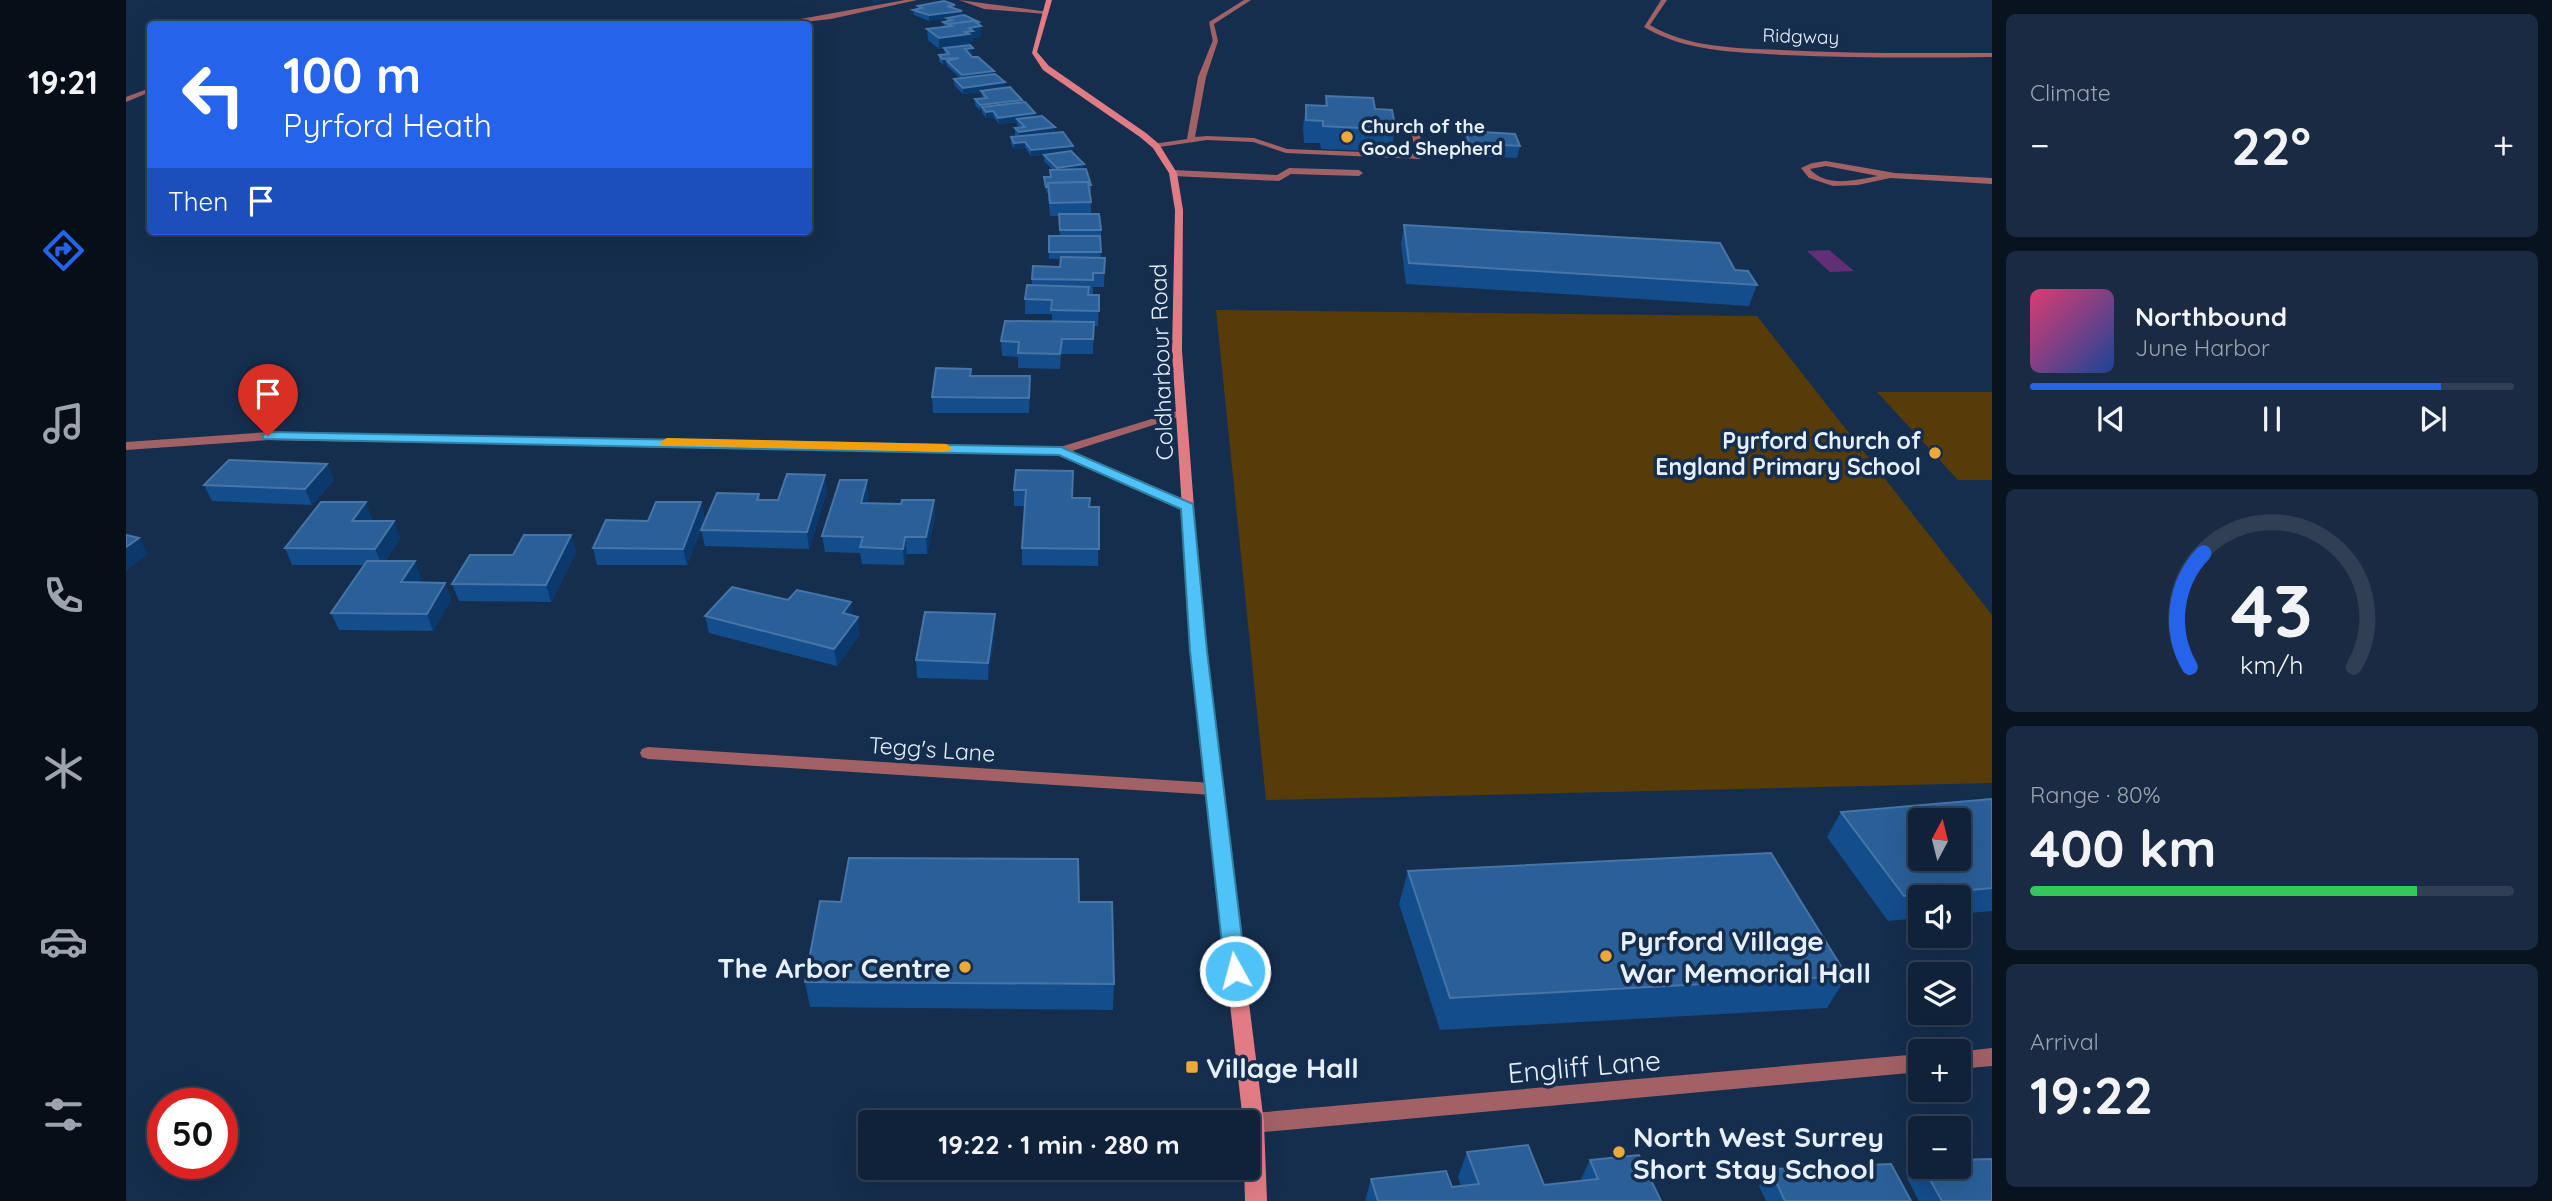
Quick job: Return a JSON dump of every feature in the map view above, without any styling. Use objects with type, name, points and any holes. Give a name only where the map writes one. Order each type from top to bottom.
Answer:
[{"type":"main road","name":"Coldharbour Road","points":[[1048,6],[1034,52],[1046,68],[1156,146],[1173,173],[1179,210],[1177,351],[1198,651],[1252,1110]]},
{"type":"main road","name":"Coldharbour Road","points":[[1255,1180],[1256,1201]]},
{"type":"street","points":[[800,21],[914,0]]},
{"type":"street","points":[[962,0],[984,8],[1048,6]]},
{"type":"street","points":[[1191,140],[1202,77],[1215,41],[1211,23],[1248,0]]},
{"type":"street","name":"Ridgway","points":[[1664,0],[1646,26],[1657,35],[1684,44],[1786,52],[1992,55]]},
{"type":"street","points":[[126,100],[147,91]]},
{"type":"street","points":[[1156,146],[1207,138],[1254,140],[1286,151],[1419,157],[1416,134]]},
{"type":"street","points":[[1892,175],[1841,184],[1813,177],[1805,168],[1830,164],[1892,175],[1992,181]]},
{"type":"street","points":[[1173,173],[1279,178],[1289,171],[1359,173]]},
{"type":"street","points":[[126,446],[268,436],[1061,451],[1181,413]]},
{"type":"street","points":[[1061,451],[1188,507]]},
{"type":"street","name":"Tegg's Lane","points":[[648,753],[1213,789]]},
{"type":"street","points":[[1971,1059],[1992,1057]]},
{"type":"street","name":"Engliff Lane","points":[[1260,1123],[1908,1064]]},
{"type":"shaded area","points":[[1829,250],[1854,271],[1830,272],[1807,251]]},
{"type":"shaded area","points":[[1216,310],[1757,316],[1992,615],[1992,783],[1266,800]]},
{"type":"shaded area","points":[[1877,392],[1992,392],[1992,480],[1958,480]]},
{"type":"building","points":[[944,1],[955,5],[947,6],[962,11],[929,15],[913,10],[922,8],[918,6]]},
{"type":"building","points":[[964,15],[979,22],[949,25],[943,22],[952,20],[947,18]]},
{"type":"building","points":[[974,21],[981,26],[969,28],[973,31],[965,32],[969,34],[939,38],[927,29],[952,26],[949,24]]},
{"type":"building","points":[[970,45],[973,48],[965,49],[972,57],[978,57],[994,71],[962,75],[947,61],[959,58],[942,59],[939,55],[949,54],[944,48]]},
{"type":"building","points":[[995,74],[1005,82],[963,88],[954,79]]},
{"type":"building","points":[[1010,87],[1022,100],[980,105],[975,99],[987,98],[981,91]]},
{"type":"building","points":[[1326,96],[1373,98],[1375,109],[1392,110],[1395,126],[1377,125],[1378,129],[1323,126],[1323,121],[1306,120],[1306,105],[1327,106]]},
{"type":"building","points":[[1025,102],[1035,113],[998,118],[993,111],[986,112],[982,107]]},
{"type":"building","points":[[1042,116],[1055,127],[1019,132],[1015,128],[1025,127],[1017,119]]},
{"type":"building","points":[[1466,131],[1515,134],[1520,146],[1469,143]]},
{"type":"building","points":[[1063,132],[1073,146],[1031,150],[1025,142],[1014,143],[1011,137]]},
{"type":"building","points":[[1071,151],[1084,164],[1057,168],[1044,155]]},
{"type":"building","points":[[1086,169],[1091,185],[1088,185],[1088,182],[1048,183],[1049,187],[1046,187],[1044,177],[1051,177],[1050,170]]},
{"type":"building","points":[[1088,182],[1091,202],[1050,203],[1048,183]]},
{"type":"building","points":[[1059,214],[1099,214],[1101,230],[1060,230]]},
{"type":"building","points":[[1404,225],[1720,243],[1735,270],[1748,271],[1757,285],[1409,263]]},
{"type":"building","points":[[1049,236],[1100,236],[1101,252],[1049,252]]},
{"type":"building","points":[[1061,257],[1105,258],[1104,273],[1093,273],[1093,280],[1032,279],[1033,266],[1060,267]]},
{"type":"building","points":[[1027,285],[1089,287],[1088,295],[1099,295],[1099,311],[1051,310],[1052,300],[1025,299]]},
{"type":"building","points":[[1005,321],[1094,322],[1093,339],[1062,339],[1060,354],[1018,353],[1019,342],[1001,341]]},
{"type":"building","points":[[936,368],[971,369],[970,376],[1030,376],[1029,398],[932,397]]},
{"type":"building","points":[[229,460],[327,464],[305,489],[204,485]]},
{"type":"building","points":[[1016,470],[1073,471],[1072,498],[1090,498],[1089,507],[1099,507],[1099,549],[1022,548],[1026,490],[1014,490]]},
{"type":"building","points":[[787,474],[825,475],[807,532],[701,530],[717,493],[759,494],[757,500],[778,500]]},
{"type":"building","points":[[840,480],[867,480],[861,503],[901,504],[902,500],[934,500],[926,537],[905,537],[903,549],[860,547],[863,537],[822,536]]},
{"type":"building","points":[[321,502],[366,502],[352,521],[394,521],[375,549],[285,548]]},
{"type":"building","points":[[656,502],[701,502],[683,549],[593,548],[606,520],[648,521]]},
{"type":"building","points":[[126,535],[139,538],[126,547]]},
{"type":"building","points":[[524,535],[571,535],[546,585],[452,584],[470,555],[513,555]]},
{"type":"building","points":[[367,561],[415,561],[401,582],[445,583],[427,614],[331,613]]},
{"type":"building","points":[[732,587],[788,600],[797,590],[851,602],[843,613],[858,617],[834,649],[705,616]]},
{"type":"building","points":[[925,612],[995,614],[988,663],[916,660]]},
{"type":"building","points":[[1992,799],[1992,888],[1971,890],[1971,885],[1908,885],[1908,896],[1904,896],[1841,812]]},
{"type":"building","name":"Pyrford Village War Memorial Hall","points":[[1771,853],[1847,976],[1450,998],[1408,871]]},
{"type":"building","name":"The Arbor Centre","points":[[849,858],[1078,859],[1079,902],[1112,902],[1114,984],[805,982],[820,901],[841,902]]},
{"type":"building","points":[[1528,1145],[1544,1185],[1598,1179],[1590,1160],[1639,1155],[1661,1201],[1378,1201],[1371,1179],[1446,1171],[1452,1187],[1479,1184],[1467,1152]]},
{"type":"building","points":[[1992,1159],[1992,1201],[1942,1201],[1930,1179],[1971,1179],[1971,1160]]},
{"type":"building","points":[[1891,1164],[1911,1201],[1785,1201],[1770,1169]]},
{"type":"slow traffic","points":[[667,442],[946,448]]},
{"type":"place","name":"Church of the Good Shepherd","points":[[1347,137]]},
{"type":"place","name":"Pyrford Church of England Primary School","points":[[1935,453]]},
{"type":"place","name":"Pyrford Village War Memorial Hall","points":[[1606,956]]},
{"type":"place","name":"The Arbor Centre","points":[[965,967]]},
{"type":"place","name":"Village Hall","points":[[1192,1067]]},
{"type":"place","name":"North West Surrey Short Stay School","points":[[1619,1152]]},
{"type":"route","points":[[268,436],[1061,451],[1188,507],[1198,651],[1235,971]]}]
